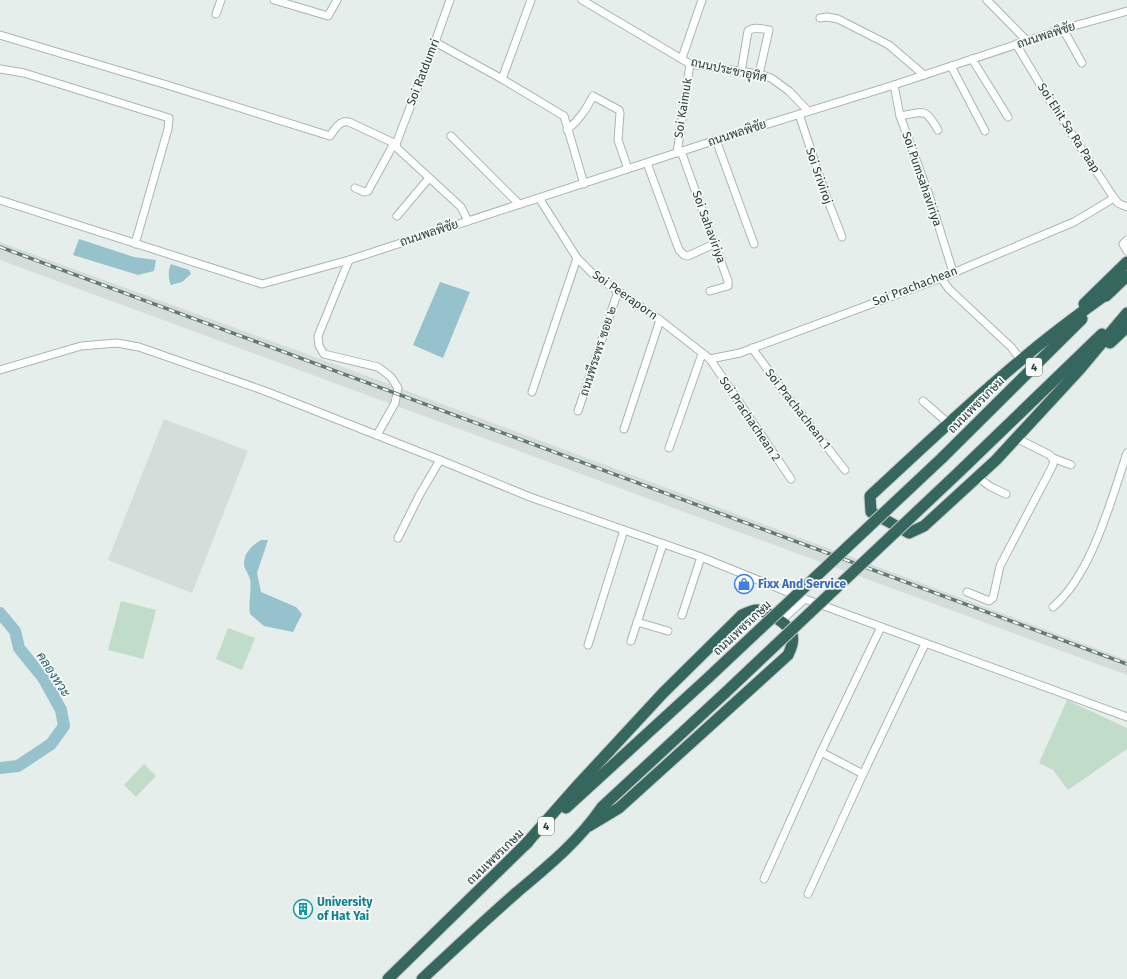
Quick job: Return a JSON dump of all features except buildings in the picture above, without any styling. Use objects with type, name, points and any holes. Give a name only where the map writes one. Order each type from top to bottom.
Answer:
[{"type":"highway","points":[[1054,333],[1127,262]]},
{"type":"highway","name":"ถนนเพชรเกษม","points":[[388,979],[525,845],[709,677],[942,458],[1127,276]]},
{"type":"highway","points":[[1111,291],[1054,333],[948,424],[870,496],[871,512],[909,533],[924,526],[996,460],[1080,369],[1127,311]]},
{"type":"highway","name":"4","points":[[422,979],[465,938],[566,850],[589,826],[602,807],[725,693],[1127,311]]},
{"type":"highway","points":[[1080,369],[1127,327]]},
{"type":"highway","points":[[525,845],[577,786],[658,699],[742,615],[755,610],[765,612],[781,621],[792,633],[793,645],[788,655],[620,808],[589,826]]},
{"type":"street","points":[[216,14],[221,0]]},
{"type":"street","points":[[274,0],[328,16],[337,0]]},
{"type":"street","name":"Soi Ratdumri","points":[[355,188],[364,192],[368,191],[392,147],[396,144],[450,0]]},
{"type":"street","points":[[502,79],[531,0]]},
{"type":"street","name":"ถนนประชาอุทิศ","points":[[582,0],[690,64],[759,74],[771,78],[789,92],[808,111]]},
{"type":"street","points":[[682,58],[702,0]]},
{"type":"street","points":[[987,0],[1027,41]]},
{"type":"street","name":"ถนนพลพิชัย","points":[[0,200],[262,284],[349,260],[716,140],[894,85],[1063,29],[1127,11]]},
{"type":"street","points":[[820,18],[827,17],[838,19],[889,45],[924,75]]},
{"type":"street","points":[[741,72],[748,31],[754,28],[770,30],[759,74]]},
{"type":"street","points":[[1063,29],[1082,63]]},
{"type":"street","points":[[0,35],[330,136],[339,124],[345,121],[396,144],[398,148],[461,208],[468,221]]},
{"type":"street","points":[[435,42],[502,79],[564,116],[584,184]]},
{"type":"street","name":"Soi Ehit Sa Ra Paap","points":[[1016,44],[1050,101],[1114,198],[1122,205],[1127,207]]},
{"type":"street","points":[[972,59],[1008,118]]},
{"type":"street","name":"Soi Kaimuk","points":[[679,152],[690,64]]},
{"type":"street","points":[[951,66],[985,131]]},
{"type":"street","points":[[0,69],[24,73],[169,118],[168,129],[135,244]]},
{"type":"street","name":"Soi Pumsahaviriya","points":[[894,85],[900,116],[929,195],[953,272]]},
{"type":"street","points":[[568,130],[585,112],[593,96],[619,110],[618,140],[628,169]]},
{"type":"street","points":[[900,116],[926,113],[930,116],[938,130]]},
{"type":"street","name":"Soi Sriviroj","points":[[799,114],[824,193],[842,237]]},
{"type":"street","points":[[451,136],[519,204]]},
{"type":"street","points":[[716,140],[754,244]]},
{"type":"street","name":"Soi Sahaviriya","points":[[679,152],[729,284],[728,286],[710,291]]},
{"type":"street","points":[[647,163],[679,250],[684,255],[688,256],[714,244]]},
{"type":"street","points":[[396,216],[429,178]]},
{"type":"street","name":"Soi Peeraporn","points":[[539,198],[577,258],[594,274],[660,320],[710,359]]},
{"type":"street","name":"Soi Prachachean","points":[[710,359],[740,353],[941,278],[1074,222],[1114,198]]},
{"type":"street","points":[[1127,240],[1123,244],[1127,251]]},
{"type":"street","points":[[532,392],[536,369],[577,258]]},
{"type":"street","points":[[349,260],[318,336],[318,346],[324,354],[378,367],[391,377],[398,388],[395,402],[377,435]]},
{"type":"street","points":[[941,278],[949,289],[1011,347],[1021,360]]},
{"type":"street","name":"ถนนพีระพร ซอย ๒","points":[[578,411],[618,291]]},
{"type":"street","points":[[624,429],[660,320]]},
{"type":"street","points":[[0,370],[81,346],[117,343],[139,347],[257,389],[377,435],[530,497],[701,557],[805,599],[1127,717]]},
{"type":"street","name":"Soi Prachachean 1","points":[[752,348],[787,396],[845,470]]},
{"type":"street","points":[[669,448],[702,354]]},
{"type":"street","name":"Soi Prachachean 2","points":[[710,359],[791,479]]},
{"type":"street","points":[[923,401],[948,424]]},
{"type":"street","points":[[1016,438],[1046,452],[1053,458],[1071,465]]},
{"type":"street","points":[[1053,607],[1063,599],[1072,586],[1095,543],[1101,530],[1127,453]]},
{"type":"street","points":[[967,592],[989,601],[993,598],[1000,566],[1052,467],[1054,461],[1053,458]]},
{"type":"street","points":[[398,538],[420,494],[440,460]]},
{"type":"street","points":[[977,477],[991,487],[1006,494]]},
{"type":"street","points":[[588,645],[624,530]]},
{"type":"street","points":[[631,642],[663,544]]},
{"type":"street","points":[[682,614],[701,557]]},
{"type":"street","points":[[781,621],[805,599]]},
{"type":"street","points":[[637,622],[668,632]]},
{"type":"street","points":[[764,879],[821,752],[881,627]]},
{"type":"street","points":[[808,894],[925,644]]},
{"type":"street","points":[[821,752],[864,774]]},
{"type":"shaded area","points":[[0,242],[378,380],[1127,660],[1127,675],[0,260]]},
{"type":"shaded area","points":[[164,419],[248,451],[192,593],[108,560]]},
{"type":"green space","points":[[121,601],[156,610],[143,659],[108,650]]},
{"type":"green space","points":[[228,628],[255,638],[242,670],[216,659]]},
{"type":"green space","points":[[1067,700],[1127,728],[1127,749],[1068,790],[1053,770],[1039,763]]},
{"type":"green space","points":[[144,764],[156,776],[136,797],[124,785]]},
{"type":"water","points":[[79,239],[134,257],[156,260],[154,271],[138,275],[73,255]]},
{"type":"water","points":[[171,264],[189,270],[191,274],[182,282],[171,285],[169,280],[169,269]]},
{"type":"water","points":[[440,282],[470,292],[443,358],[413,345]]},
{"type":"water","points":[[261,540],[268,540],[257,573],[261,592],[296,607],[302,614],[293,632],[264,626],[250,614],[250,583],[244,566],[244,560],[249,550]]},
{"type":"waterway","name":"คลองหวะ","points":[[0,613],[15,631],[19,648],[44,679],[61,710],[64,726],[51,744],[18,766],[0,768]]},
{"type":"railway","points":[[0,247],[1127,664]]},
{"type":"place","name":"Fixx And Service","points":[[744,584]]},
{"type":"place","name":"University of Hat Yai","points":[[303,909]]}]
